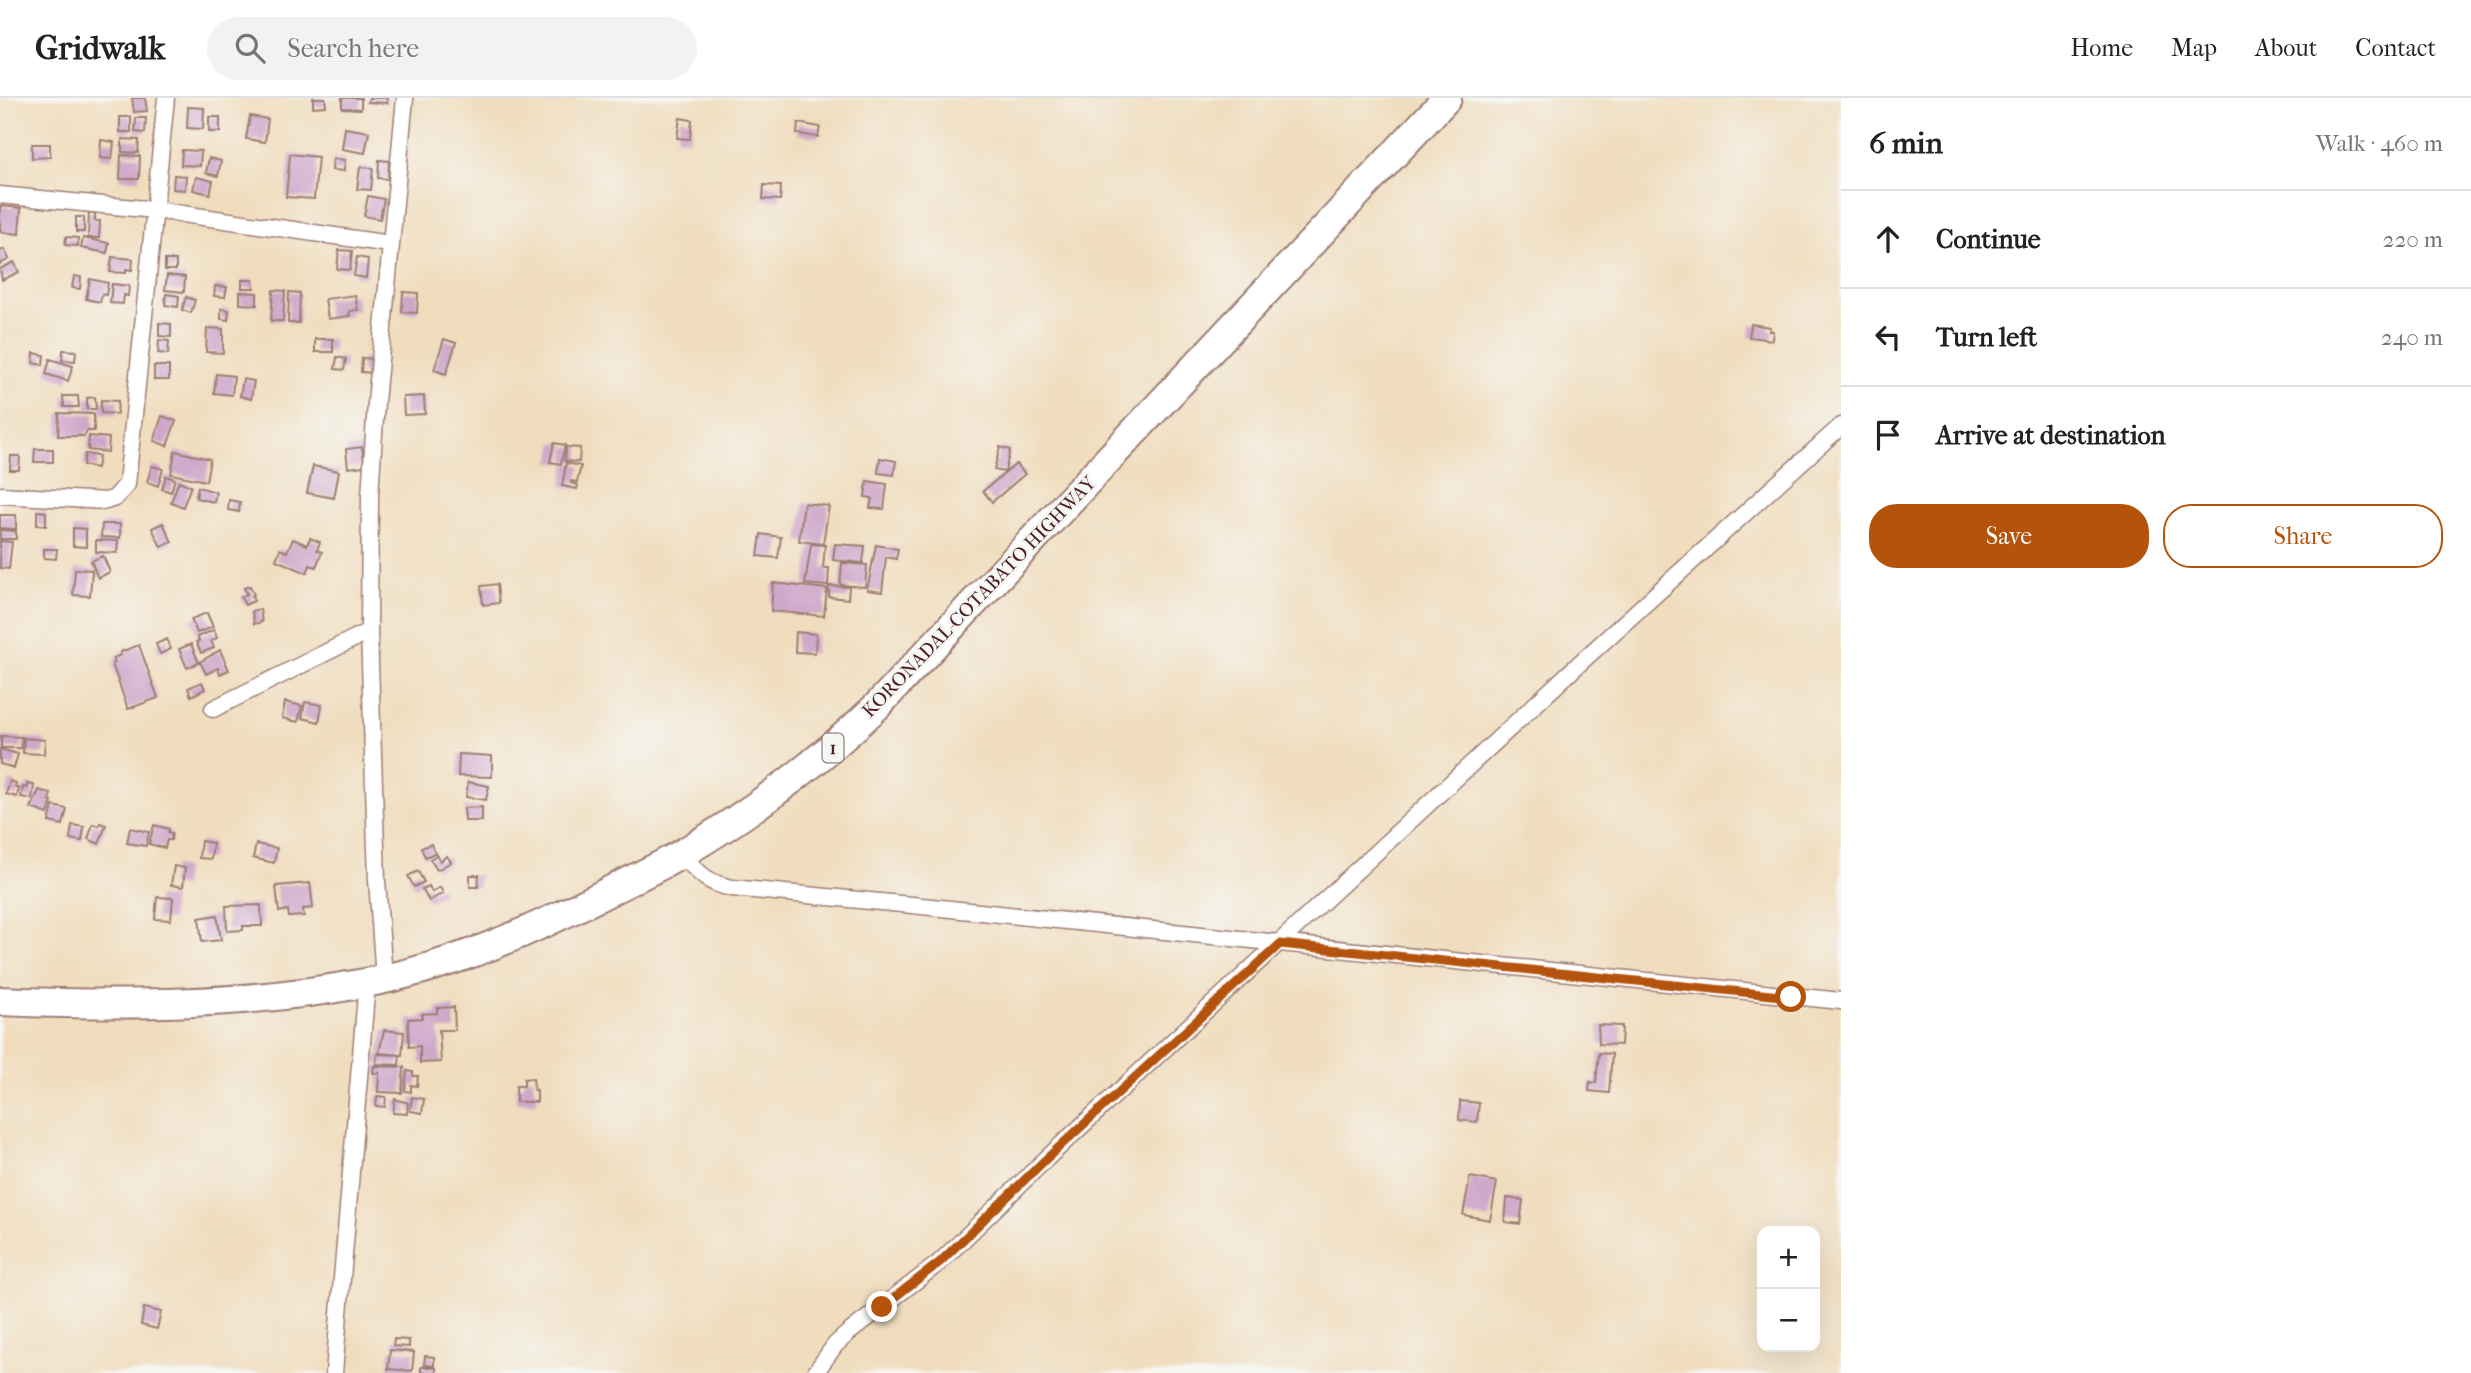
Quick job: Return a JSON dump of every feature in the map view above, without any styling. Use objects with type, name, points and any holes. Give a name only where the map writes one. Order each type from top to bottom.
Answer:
[{"type":"highway","name":"KORONADAL-COTABATO HIGHWAY","points":[[0,1001],[155,1004],[262,999],[375,981],[446,962],[512,937],[681,854],[770,798],[838,743],[877,706],[1447,98]]},
{"type":"street","points":[[0,495],[106,501],[115,498],[127,484],[166,98]]},
{"type":"street","points":[[334,1373],[375,981],[377,880],[369,631],[370,496],[376,402],[405,98]]},
{"type":"street","points":[[0,195],[155,210],[390,244]]},
{"type":"street","points":[[815,1373],[841,1339],[940,1262],[1045,1160],[1581,662],[1841,426]]},
{"type":"street","points":[[213,709],[369,631]]},
{"type":"street","points":[[681,854],[705,879],[732,888],[1841,1001]]},
{"type":"building","points":[[132,98],[145,98],[147,111],[134,112]]},
{"type":"building","points":[[313,98],[325,98],[326,106],[313,107]]},
{"type":"building","points":[[342,98],[361,98],[361,109],[342,108]]},
{"type":"building","points":[[369,98],[388,98],[387,103],[368,102]]},
{"type":"building","points":[[188,107],[204,108],[203,129],[187,128]]},
{"type":"building","points":[[250,116],[268,119],[265,142],[246,139]]},
{"type":"building","points":[[120,117],[131,117],[131,132],[120,132]]},
{"type":"building","points":[[209,117],[220,117],[220,132],[209,132]]},
{"type":"building","points":[[136,118],[146,118],[145,133],[135,132]]},
{"type":"building","points":[[680,118],[692,120],[690,139],[677,138]]},
{"type":"building","points":[[798,123],[820,127],[818,137],[797,134]]},
{"type":"building","points":[[345,128],[369,132],[365,153],[342,149]]},
{"type":"building","points":[[122,139],[139,140],[138,153],[122,152]]},
{"type":"building","points":[[101,140],[114,142],[112,159],[100,158]]},
{"type":"building","points":[[32,144],[50,144],[50,157],[32,158]]},
{"type":"building","points":[[182,150],[201,151],[200,166],[181,165]]},
{"type":"building","points":[[290,154],[318,157],[314,199],[286,197]]},
{"type":"building","points":[[121,155],[140,156],[139,179],[120,179]]},
{"type":"building","points":[[209,158],[221,161],[218,176],[206,173]]},
{"type":"building","points":[[333,159],[345,160],[344,171],[332,170]]},
{"type":"building","points":[[379,160],[389,161],[388,179],[378,178]]},
{"type":"building","points":[[360,167],[373,168],[371,190],[357,189]]},
{"type":"building","points":[[174,175],[186,176],[185,190],[173,189]]},
{"type":"building","points":[[196,177],[213,181],[210,194],[193,190]]},
{"type":"building","points":[[764,185],[781,186],[780,200],[763,199]]},
{"type":"building","points":[[368,196],[384,199],[380,219],[364,216]]},
{"type":"building","points":[[0,206],[21,208],[19,234],[0,232]]},
{"type":"building","points":[[89,212],[95,213],[95,221],[100,221],[99,238],[88,238]]},
{"type":"building","points":[[76,217],[84,217],[84,232],[76,232]]},
{"type":"building","points":[[66,237],[78,238],[78,246],[65,245]]},
{"type":"building","points":[[83,238],[109,243],[107,253],[81,248]]},
{"type":"building","points":[[4,249],[9,259],[0,264],[0,251]]},
{"type":"building","points":[[339,250],[352,251],[350,270],[337,269]]},
{"type":"building","points":[[112,257],[133,259],[132,270],[126,269],[126,273],[110,272]]},
{"type":"building","points":[[357,257],[368,259],[366,278],[354,276]]},
{"type":"building","points":[[165,260],[176,260],[176,270],[165,270]]},
{"type":"building","points":[[14,262],[19,272],[2,280],[0,269]]},
{"type":"building","points":[[167,275],[185,277],[184,292],[165,290]]},
{"type":"building","points":[[74,276],[81,277],[80,289],[72,288]]},
{"type":"building","points":[[90,279],[108,283],[106,295],[102,294],[100,302],[86,299]]},
{"type":"building","points":[[242,280],[253,280],[254,288],[242,288]]},
{"type":"building","points":[[112,284],[129,286],[128,296],[124,295],[123,304],[110,303]]},
{"type":"building","points":[[215,286],[227,287],[225,297],[214,296]]},
{"type":"building","points":[[273,290],[285,291],[283,321],[271,321]]},
{"type":"building","points":[[240,292],[257,293],[257,305],[240,304]]},
{"type":"building","points":[[289,292],[300,293],[299,323],[288,323]]},
{"type":"building","points":[[403,292],[418,293],[417,313],[402,312]]},
{"type":"building","points":[[166,294],[179,296],[178,307],[165,305]]},
{"type":"building","points":[[355,295],[358,310],[349,311],[350,316],[328,319],[325,299]]},
{"type":"building","points":[[186,297],[195,300],[191,313],[182,310]]},
{"type":"building","points":[[221,309],[229,310],[228,320],[221,319]]},
{"type":"building","points":[[159,323],[171,324],[171,337],[159,336]]},
{"type":"building","points":[[1751,324],[1770,327],[1769,331],[1773,331],[1772,340],[1749,337]]},
{"type":"building","points":[[207,328],[223,329],[223,353],[206,352]]},
{"type":"building","points":[[315,339],[333,339],[333,352],[315,352]]},
{"type":"building","points":[[444,339],[456,343],[446,374],[434,370]]},
{"type":"building","points":[[159,340],[169,341],[168,354],[158,353]]},
{"type":"building","points":[[63,350],[76,351],[75,361],[62,360]]},
{"type":"building","points":[[34,353],[44,355],[43,365],[33,363]]},
{"type":"building","points":[[337,357],[346,359],[344,370],[335,369]]},
{"type":"building","points":[[362,358],[373,359],[372,373],[361,372]]},
{"type":"building","points":[[50,359],[73,366],[68,381],[46,374]]},
{"type":"building","points":[[154,366],[169,366],[169,380],[154,380]]},
{"type":"building","points":[[216,374],[234,376],[232,395],[214,393]]},
{"type":"building","points":[[243,379],[254,381],[251,399],[240,396]]},
{"type":"building","points":[[63,396],[78,396],[79,407],[64,407]]},
{"type":"building","points":[[424,396],[425,414],[404,415],[403,397]]},
{"type":"building","points":[[95,397],[96,409],[87,409],[87,398]]},
{"type":"building","points":[[101,400],[118,401],[117,414],[101,413]]},
{"type":"building","points":[[59,413],[94,414],[94,431],[87,431],[84,436],[58,436]]},
{"type":"building","points":[[162,416],[176,421],[167,446],[154,441]]},
{"type":"building","points":[[89,436],[109,438],[108,452],[88,450]]},
{"type":"building","points":[[554,443],[565,445],[561,464],[550,462]]},
{"type":"building","points":[[362,447],[365,466],[348,468],[346,449]]},
{"type":"building","points":[[566,447],[580,448],[579,462],[565,461]]},
{"type":"building","points":[[1000,447],[1010,450],[1005,472],[994,470]]},
{"type":"building","points":[[35,449],[53,449],[53,462],[34,462]]},
{"type":"building","points":[[175,451],[210,459],[206,481],[171,474]]},
{"type":"building","points":[[85,454],[99,456],[97,468],[83,465]]},
{"type":"building","points":[[11,456],[20,456],[19,470],[10,470]]},
{"type":"building","points":[[880,458],[896,461],[894,475],[878,473]]},
{"type":"building","points":[[566,463],[581,466],[577,482],[571,481],[578,485],[577,489],[562,486]]},
{"type":"building","points":[[1016,464],[1025,474],[992,502],[983,491]]},
{"type":"building","points":[[152,466],[163,469],[158,486],[147,482]]},
{"type":"building","points":[[313,466],[339,471],[334,498],[307,493]]},
{"type":"building","points":[[166,476],[175,479],[171,492],[162,489]]},
{"type":"building","points":[[179,481],[191,486],[183,507],[171,502]]},
{"type":"building","points":[[867,481],[887,484],[884,509],[870,508],[872,498],[865,497]]},
{"type":"building","points":[[198,487],[216,492],[214,502],[196,498]]},
{"type":"building","points":[[229,500],[240,502],[239,512],[228,510]]},
{"type":"building","points":[[804,503],[829,506],[823,544],[799,541]]},
{"type":"building","points":[[37,511],[46,512],[46,526],[37,525]]},
{"type":"building","points":[[0,515],[16,515],[16,529],[0,528]]},
{"type":"building","points":[[163,523],[172,542],[161,547],[152,528]]},
{"type":"building","points":[[102,524],[120,524],[120,538],[101,537]]},
{"type":"building","points":[[73,528],[86,529],[86,547],[73,546]]},
{"type":"building","points":[[0,530],[16,531],[16,539],[0,539]]},
{"type":"building","points":[[761,534],[781,537],[778,558],[758,556]]},
{"type":"building","points":[[310,538],[320,542],[317,550],[322,552],[316,567],[310,565],[307,573],[276,560],[280,549],[287,552],[293,539],[307,545]]},
{"type":"building","points":[[96,540],[118,541],[117,553],[96,552]]},
{"type":"building","points":[[0,541],[12,542],[9,569],[0,568]]},
{"type":"building","points":[[811,544],[825,545],[823,568],[829,568],[828,586],[805,584]]},
{"type":"building","points":[[835,544],[865,546],[863,563],[833,560]]},
{"type":"building","points":[[876,545],[898,549],[896,559],[886,557],[882,592],[867,590]]},
{"type":"building","points":[[44,549],[57,549],[56,559],[44,558]]},
{"type":"building","points":[[103,556],[110,572],[98,578],[91,561]]},
{"type":"building","points":[[842,563],[867,565],[865,587],[840,585]]},
{"type":"building","points":[[75,569],[92,570],[90,596],[73,595]]},
{"type":"building","points":[[773,583],[827,589],[824,616],[771,611]]},
{"type":"building","points":[[497,584],[499,603],[483,605],[481,586]]},
{"type":"building","points":[[250,586],[254,601],[245,605],[241,597],[247,594],[244,588]]},
{"type":"building","points":[[829,586],[849,587],[848,599],[829,597]]},
{"type":"building","points":[[260,609],[262,622],[254,624],[252,611]]},
{"type":"building","points":[[207,613],[213,627],[197,633],[191,619]]},
{"type":"building","points":[[214,630],[217,638],[211,641],[214,648],[201,653],[196,642],[199,641],[197,637]]},
{"type":"building","points":[[796,632],[816,634],[815,653],[795,652]]},
{"type":"building","points":[[167,639],[171,649],[160,654],[156,644]]},
{"type":"building","points":[[191,644],[199,663],[187,668],[179,649]]},
{"type":"building","points":[[139,645],[158,698],[128,709],[112,664],[115,663],[113,658],[121,655],[120,652]]},
{"type":"building","points":[[220,650],[229,670],[220,674],[218,668],[206,674],[200,662]]},
{"type":"building","points":[[202,682],[205,689],[191,696],[188,688]]},
{"type":"building","points":[[285,702],[302,706],[298,722],[282,718]]},
{"type":"building","points":[[305,702],[322,705],[319,722],[302,718]]},
{"type":"building","points":[[1,736],[22,737],[21,748],[1,748]]},
{"type":"building","points":[[24,738],[45,740],[44,754],[23,753]]},
{"type":"building","points":[[0,749],[18,754],[14,768],[0,764]]},
{"type":"building","points":[[459,754],[492,756],[492,777],[458,776]]},
{"type":"building","points":[[10,781],[16,783],[15,788],[19,788],[17,797],[6,794]]},
{"type":"building","points":[[468,782],[489,786],[486,800],[466,797]]},
{"type":"building","points":[[27,784],[34,785],[32,799],[21,797],[23,787],[27,788]]},
{"type":"building","points":[[39,790],[51,794],[48,814],[31,808]]},
{"type":"building","points":[[53,806],[67,809],[63,825],[49,822]]},
{"type":"building","points":[[482,807],[482,821],[465,821],[464,808]]},
{"type":"building","points":[[100,823],[106,825],[99,844],[88,839],[93,824],[99,826]]},
{"type":"building","points":[[72,825],[84,827],[82,841],[70,839]]},
{"type":"building","points":[[154,825],[169,829],[168,832],[172,833],[165,848],[149,844]]},
{"type":"building","points":[[130,828],[149,832],[146,846],[127,843]]},
{"type":"building","points":[[201,841],[213,843],[211,859],[199,858]]},
{"type":"building","points":[[256,844],[277,848],[274,863],[253,858]]},
{"type":"building","points":[[431,844],[435,853],[425,857],[421,848]]},
{"type":"building","points":[[437,855],[440,861],[447,856],[451,862],[437,870],[430,859]]},
{"type":"building","points":[[174,866],[185,868],[183,887],[171,885]]},
{"type":"building","points":[[418,871],[424,882],[414,887],[408,876]]},
{"type":"building","points":[[470,875],[479,875],[478,887],[470,887]]},
{"type":"building","points":[[310,883],[313,908],[303,909],[304,916],[289,917],[288,910],[279,912],[276,886]]},
{"type":"building","points":[[429,886],[432,892],[440,887],[443,893],[429,901],[422,889]]},
{"type":"building","points":[[157,897],[173,898],[171,920],[155,919]]},
{"type":"building","points":[[261,905],[262,926],[243,926],[243,930],[227,931],[226,906]]},
{"type":"building","points":[[217,915],[221,940],[202,942],[199,918]]},
{"type":"building","points":[[454,1007],[455,1030],[439,1030],[441,1062],[420,1063],[420,1046],[409,1047],[408,1019],[437,1013],[437,1008]]},
{"type":"building","points":[[1598,1025],[1622,1026],[1621,1045],[1599,1044]]},
{"type":"building","points":[[384,1030],[404,1032],[402,1055],[379,1053]]},
{"type":"building","points":[[1599,1053],[1612,1054],[1609,1093],[1589,1091],[1590,1082],[1596,1083]]},
{"type":"building","points":[[377,1054],[400,1055],[399,1065],[376,1064]]},
{"type":"building","points":[[374,1066],[404,1067],[402,1093],[378,1092],[379,1073],[373,1073]]},
{"type":"building","points":[[407,1071],[418,1076],[417,1086],[411,1085],[411,1092],[405,1091]]},
{"type":"building","points":[[533,1078],[537,1102],[516,1102],[516,1086],[524,1086],[524,1079]]},
{"type":"building","points":[[377,1096],[386,1097],[385,1107],[376,1106]]},
{"type":"building","points":[[412,1097],[424,1099],[422,1113],[410,1111]]},
{"type":"building","points":[[395,1099],[408,1103],[407,1114],[393,1113]]},
{"type":"building","points":[[1460,1101],[1479,1103],[1477,1122],[1459,1120]]},
{"type":"building","points":[[1470,1177],[1497,1182],[1490,1220],[1463,1215]]},
{"type":"building","points":[[1507,1198],[1523,1200],[1520,1224],[1505,1222]]},
{"type":"building","points":[[144,1308],[161,1312],[157,1329],[141,1325]]},
{"type":"building","points":[[394,1339],[409,1340],[409,1347],[393,1346]]},
{"type":"building","points":[[390,1350],[414,1352],[412,1371],[388,1369]]},
{"type":"building","points":[[425,1356],[434,1357],[434,1366],[424,1365]]},
{"type":"building","points":[[421,1367],[436,1368],[436,1373],[421,1373]]},
{"type":"route","points":[[882,1307],[940,1262],[1045,1160],[1280,944],[1791,997]]}]
